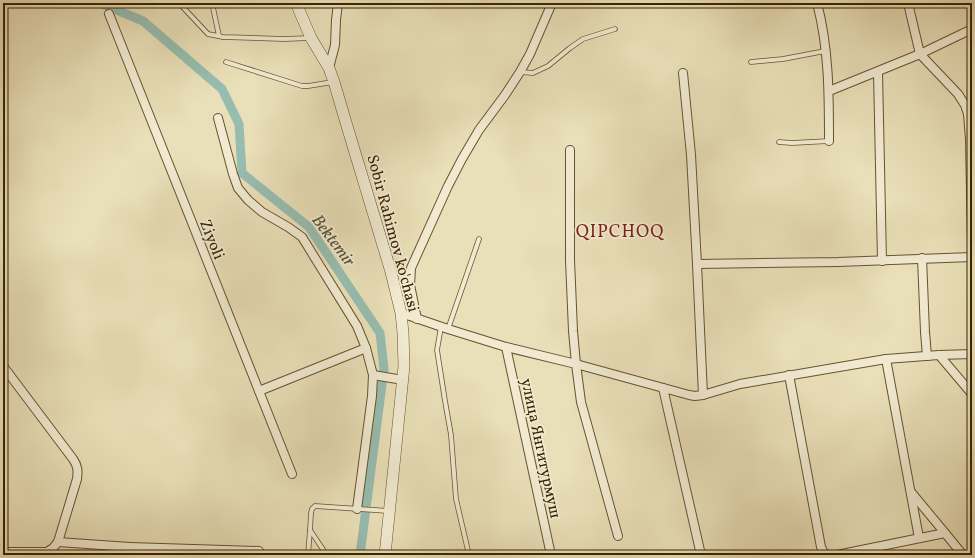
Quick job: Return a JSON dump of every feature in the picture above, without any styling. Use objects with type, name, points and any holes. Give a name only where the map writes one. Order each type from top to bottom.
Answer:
[{"type":"street","name":"Sobir Rahimov ko'chasi","points":[[296,3],[311,38],[334,82],[391,272],[401,313],[404,353],[403,380],[386,511],[385,555]]},
{"type":"street","points":[[328,68],[335,45],[338,3]]},
{"type":"street","points":[[417,319],[410,285],[411,268],[448,186],[462,159],[479,130],[520,72],[530,54],[552,3]]},
{"type":"street","points":[[817,3],[821,17],[826,51],[829,91],[829,141]]},
{"type":"street","points":[[908,3],[920,54],[958,94],[965,105],[968,114],[972,174],[972,243]]},
{"type":"street","name":"Ziyoli","points":[[109,14],[292,474]]},
{"type":"street","points":[[829,91],[920,54],[972,29]]},
{"type":"street","points":[[878,72],[882,260]]},
{"type":"street","points":[[683,73],[691,155],[703,395]]},
{"type":"street","points":[[218,118],[238,188],[248,200],[262,212],[302,237],[357,326],[366,348],[376,376],[372,396],[360,509]]},
{"type":"street","points":[[570,150],[570,260],[576,364],[581,402],[618,536]]},
{"type":"street","points":[[697,264],[838,262],[972,257]]},
{"type":"street","points":[[922,258],[926,356]]},
{"type":"street","points":[[401,313],[506,347],[695,396],[740,384],[886,359],[972,354]]},
{"type":"street","name":"улица Янгитурмуш","points":[[506,347],[551,555]]},
{"type":"street","points":[[258,391],[366,348]]},
{"type":"street","points":[[939,355],[972,394]]},
{"type":"street","points":[[886,359],[919,538]]},
{"type":"street","points":[[3,366],[77,465],[78,471],[77,479],[58,542],[53,548],[47,552],[39,554],[3,552]]},
{"type":"street","points":[[376,376],[403,380]]},
{"type":"street","points":[[789,376],[821,547],[824,553],[828,555]]},
{"type":"street","points":[[663,388],[701,555]]},
{"type":"street","points":[[910,491],[963,555]]},
{"type":"street","points":[[837,555],[945,533]]},
{"type":"street","points":[[58,542],[130,547],[259,551]]},
{"type":"street","points":[[130,547],[136,555]]},
{"type":"lane","points":[[179,3],[208,34],[218,36],[284,40],[311,38]]},
{"type":"lane","points":[[212,3],[218,36]]},
{"type":"lane","points":[[520,72],[533,73],[548,66],[583,39],[615,29]]},
{"type":"lane","points":[[751,62],[783,59],[826,51]]},
{"type":"lane","points":[[226,62],[302,86],[334,82]]},
{"type":"lane","points":[[778,142],[792,143],[829,141]]},
{"type":"lane","points":[[469,555],[456,499],[452,435],[437,350],[444,328],[479,239]]},
{"type":"lane","points":[[308,555],[311,513],[315,506],[386,511]]},
{"type":"lane","points":[[310,530],[324,550],[325,555]]},
{"type":"waterway","name":"Bektemir","points":[[100,3],[143,21],[222,89],[239,124],[242,173],[309,227],[380,333],[384,369],[360,555]]},
{"type":"district","name":"QIPCHOQ","points":[[620,231]]}]
